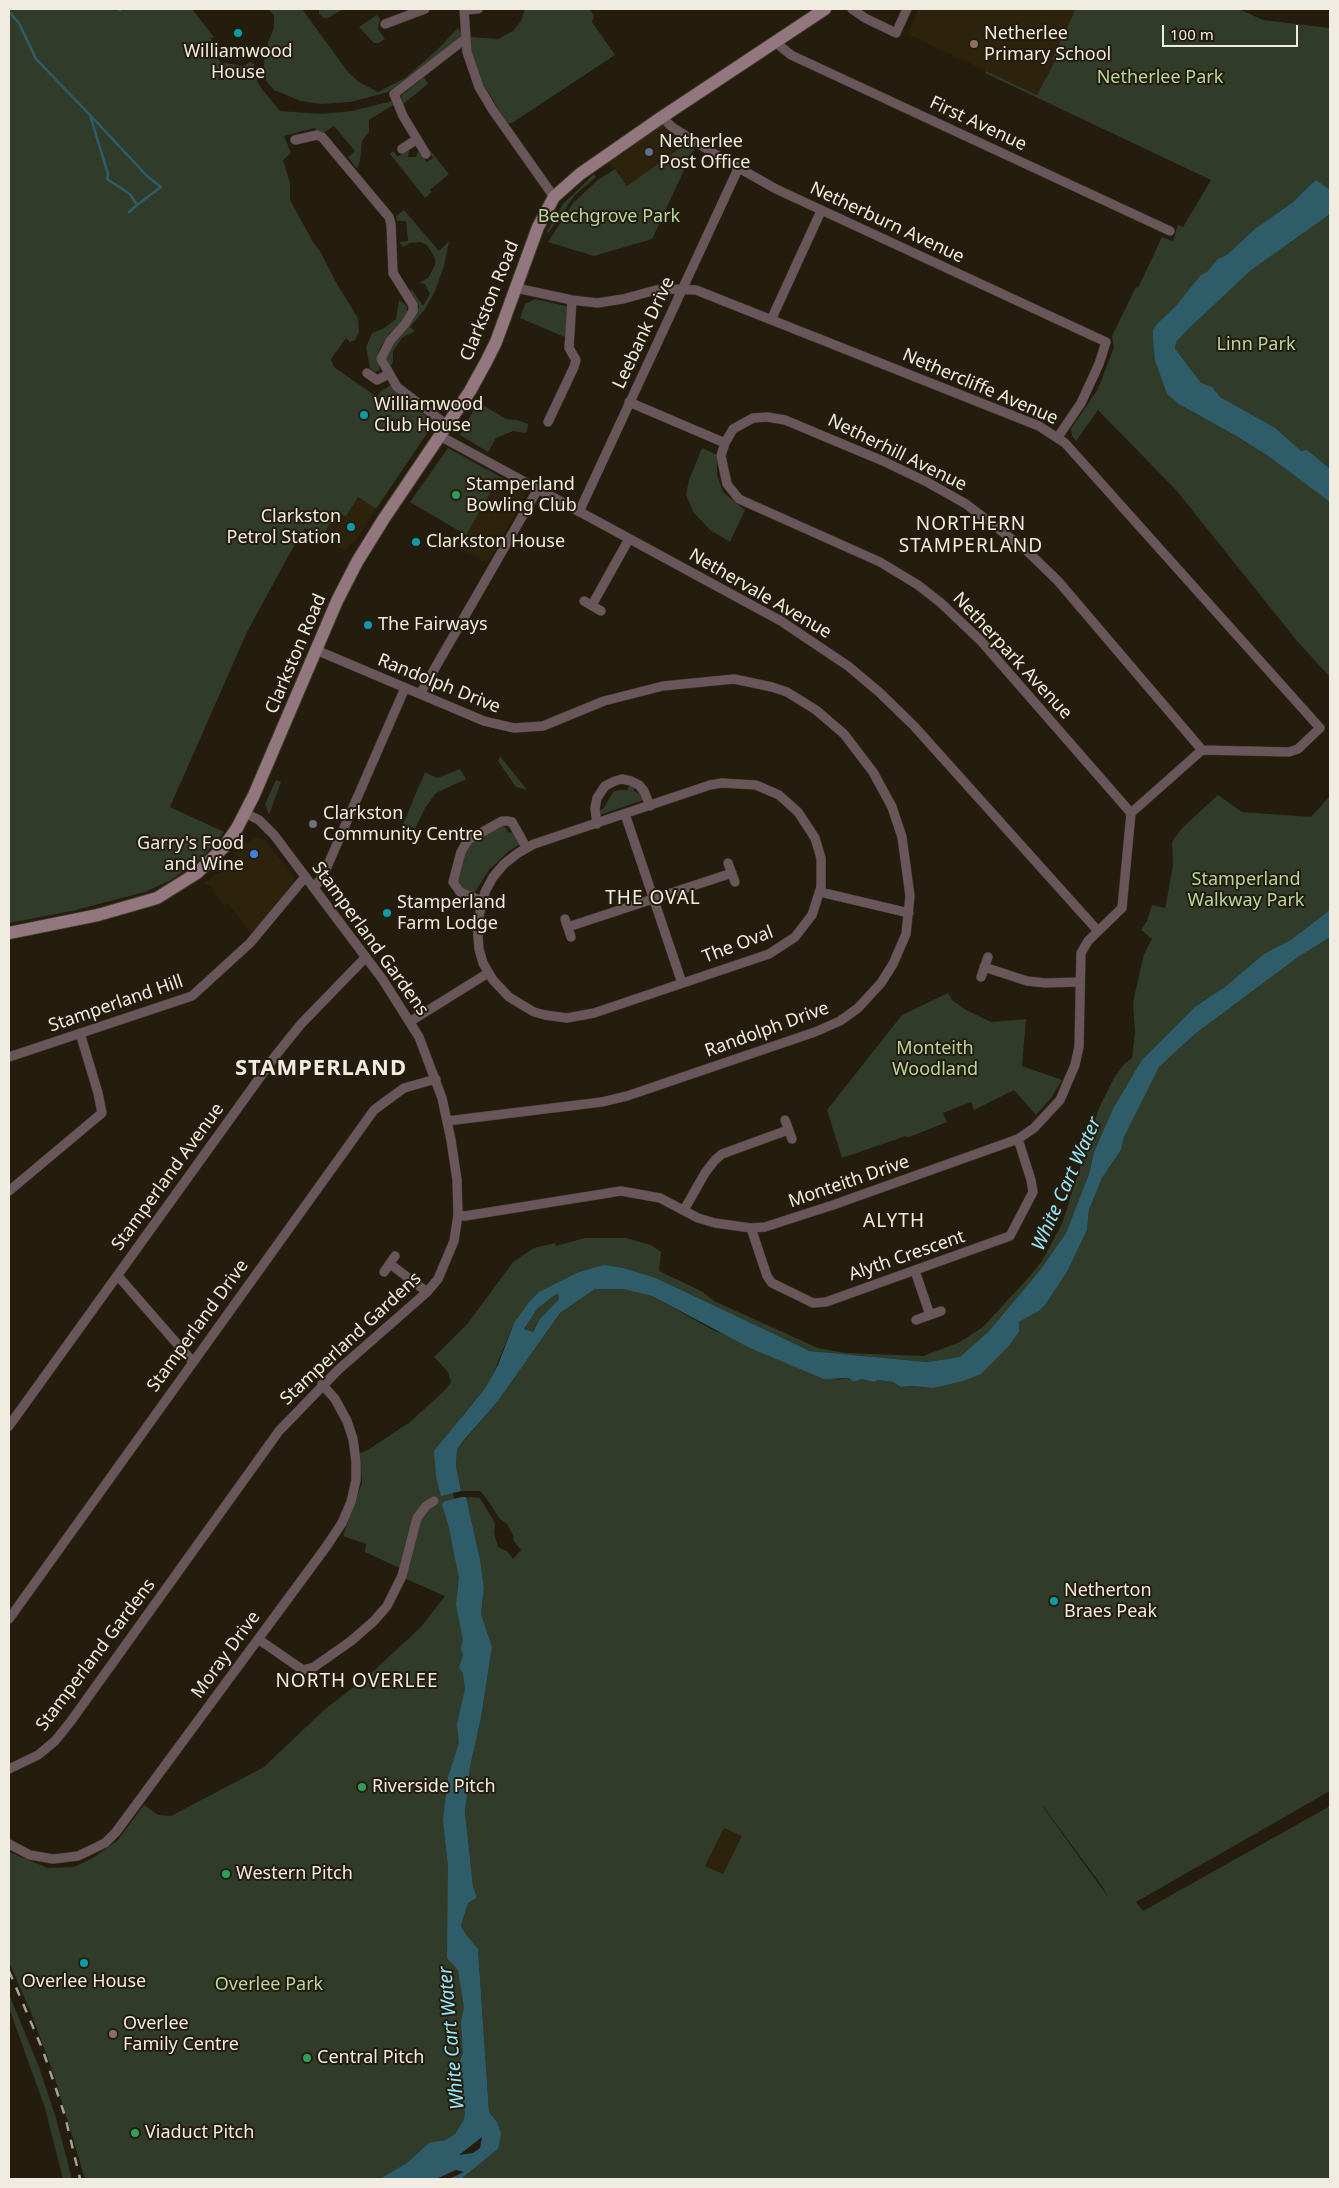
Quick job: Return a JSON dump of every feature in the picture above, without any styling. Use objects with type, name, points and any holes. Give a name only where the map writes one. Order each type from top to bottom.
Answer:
[{"type":"main road","name":"Clarkston Road","points":[[9,933],[98,915],[157,898],[186,881],[211,861],[237,828],[245,813],[316,650],[357,562],[383,520],[448,425],[486,362],[538,227],[554,196],[580,174],[662,117],[824,9]]},
{"type":"street","points":[[385,24],[424,9]]},
{"type":"street","points":[[478,9],[464,10],[465,39],[469,61],[479,87],[492,109],[554,196]]},
{"type":"street","points":[[852,9],[865,18],[896,33],[907,9]]},
{"type":"street","points":[[426,154],[416,139],[410,124],[403,116],[394,94],[465,39]]},
{"type":"street","name":"First Avenue","points":[[775,42],[791,55],[1170,230]]},
{"type":"street","name":"Netherburn Avenue","points":[[662,117],[672,127],[738,168],[821,211],[1106,342],[1099,364],[1081,403],[1058,437]]},
{"type":"street","points":[[295,140],[317,135],[322,137],[389,217],[394,273],[413,305],[413,311],[382,354],[381,359],[397,387],[448,425]]},
{"type":"street","points":[[402,150],[416,139]]},
{"type":"street","name":"Leebank Drive","points":[[579,512],[738,168]]},
{"type":"street","points":[[771,320],[821,211]]},
{"type":"street","name":"Nethercliffe Avenue","points":[[516,288],[572,300],[596,302],[623,299],[656,290],[696,290],[1039,426],[1058,437],[1320,728],[1298,749],[1289,752],[1202,750]]},
{"type":"street","points":[[548,422],[576,360],[569,348],[572,300]]},
{"type":"street","points":[[367,374],[378,380],[389,374]]},
{"type":"street","points":[[629,402],[725,443]]},
{"type":"street","name":"Netherhill Avenue","points":[[725,443],[733,429],[744,421],[767,417],[785,420],[892,465],[966,504],[1026,550],[1058,581],[1202,750]]},
{"type":"street","name":"Nethervale Avenue","points":[[440,436],[781,621],[820,645],[879,692],[914,726],[1098,931]]},
{"type":"street","name":"Netherpark Avenue","points":[[725,443],[721,456],[727,484],[739,499],[880,562],[941,603],[981,641],[1131,813]]},
{"type":"street","points":[[420,694],[538,489]]},
{"type":"street","points":[[600,611],[588,603],[629,539]]},
{"type":"street","name":"Randolph Drive","points":[[316,650],[493,725],[520,728],[553,723],[604,700],[679,684],[734,679],[759,683],[787,692],[816,710],[844,734],[864,759],[882,787],[892,807],[902,837],[909,882],[909,913],[906,934],[901,948],[881,983],[858,1008],[826,1028],[660,1086],[610,1100],[447,1121]]},
{"type":"street","points":[[314,888],[322,876],[405,688]]},
{"type":"street","points":[[1131,813],[1202,750]]},
{"type":"street","points":[[597,824],[595,808],[597,798],[605,786],[615,781],[631,781],[639,785],[644,791],[650,806]]},
{"type":"street","name":"The Oval","points":[[736,782],[765,788],[779,795],[798,812],[816,838],[821,858],[822,876],[820,892],[816,905],[805,926],[795,937],[774,952],[594,1013],[566,1018],[545,1015],[521,1006],[509,997],[488,973],[479,949],[477,930],[482,901],[498,870],[526,847],[650,806],[710,785],[722,783],[736,782]]},
{"type":"street","name":"Stamperland Gardens","points":[[9,1769],[38,1755],[55,1741],[71,1722],[266,1446],[284,1424],[322,1384],[427,1292],[438,1279],[448,1258],[457,1228],[456,1180],[447,1121],[436,1079],[411,1021],[366,957],[266,826],[245,813]]},
{"type":"street","name":"Monteith Drive","points":[[458,1215],[465,1216],[621,1190],[660,1198],[698,1218],[715,1223],[751,1228],[776,1224],[1018,1139],[1045,1118],[1060,1100],[1075,1065],[1078,1047],[1080,953],[1098,931],[1116,914],[1124,902],[1131,813]]},
{"type":"street","points":[[625,814],[682,983]]},
{"type":"street","points":[[482,901],[460,892],[454,882],[461,852],[468,840],[502,821],[507,821],[512,822],[526,847]]},
{"type":"street","points":[[571,937],[566,923],[733,877],[728,863]]},
{"type":"street","name":"Stamperland Hill","points":[[9,1057],[189,998],[198,992],[250,943],[305,877]]},
{"type":"street","points":[[820,892],[909,913]]},
{"type":"street","points":[[981,978],[988,956]]},
{"type":"street","name":"Stamperland Avenue","points":[[9,1426],[276,1055],[301,1024],[366,957]]},
{"type":"street","points":[[984,967],[1026,981],[1045,983],[1079,982]]},
{"type":"street","points":[[411,1021],[488,973]]},
{"type":"street","points":[[9,1191],[102,1113],[102,1107],[80,1033]]},
{"type":"street","name":"Stamperland Drive","points":[[9,1619],[374,1110],[404,1088],[436,1079]]},
{"type":"street","points":[[785,1120],[792,1139]]},
{"type":"street","points":[[684,1210],[705,1173],[722,1154],[788,1130]]},
{"type":"street","name":"Alyth Crescent","points":[[751,1228],[767,1276],[772,1283],[813,1303],[826,1302],[1010,1236],[1032,1192],[1031,1180],[1018,1139]]},
{"type":"street","points":[[384,1272],[393,1260],[427,1292]]},
{"type":"street","points":[[915,1270],[930,1315]]},
{"type":"street","points":[[118,1276],[193,1362]]},
{"type":"street","points":[[916,1320],[941,1311]]},
{"type":"street","name":"Moray Drive","points":[[9,1844],[30,1855],[53,1859],[78,1856],[105,1843],[116,1832],[326,1547],[342,1523],[351,1502],[356,1480],[353,1440],[343,1412],[322,1384]]},
{"type":"street","points":[[258,1639],[299,1669],[309,1670],[351,1641],[379,1617],[408,1571],[417,1518],[426,1506],[434,1501]]},
{"type":"shaded area","name":"Netherlee Primary School","points":[[918,9],[1076,9],[1052,59],[1055,61],[1037,95],[908,34]]},
{"type":"shaded area","points":[[662,117],[690,138],[677,151],[627,186],[606,156]]},
{"type":"shaded area","points":[[513,484],[524,491],[524,499],[487,563],[453,544],[461,532],[466,534],[494,486],[510,490]]},
{"type":"shaded area","name":"Clarkston Petrol Station","points":[[358,497],[376,509],[355,542],[350,544],[346,551],[322,538],[336,512]]},
{"type":"shaded area","points":[[258,837],[264,839],[293,875],[294,882],[253,932],[249,931],[227,902],[224,905],[210,886],[204,883],[221,872],[245,843]]},
{"type":"shaded area","points":[[724,1828],[742,1836],[723,1874],[705,1866]]},
{"type":"green space","points":[[9,9],[192,9],[214,37],[211,38],[214,53],[220,62],[243,66],[250,62],[254,64],[257,80],[261,88],[280,111],[321,114],[352,111],[392,101],[393,105],[369,120],[369,132],[362,141],[360,161],[357,169],[348,157],[355,151],[334,126],[322,134],[314,128],[284,136],[291,153],[283,160],[290,183],[290,200],[358,318],[359,332],[355,340],[350,342],[346,338],[331,359],[334,367],[377,397],[381,391],[391,385],[399,396],[426,416],[432,426],[376,509],[358,497],[346,516],[336,512],[322,538],[305,528],[247,632],[170,807],[224,832],[203,857],[171,880],[145,892],[72,911],[9,923]]},
{"type":"green space","points":[[268,9],[302,9],[348,72],[359,82],[378,92],[405,78],[437,50],[458,28],[462,33],[458,41],[388,92],[351,102],[321,104],[301,101],[274,90],[266,81],[264,66],[265,50],[274,28],[274,15]]},
{"type":"green space","points":[[319,9],[343,9],[328,18],[324,18],[319,14]]},
{"type":"green space","points":[[525,9],[590,9],[594,16],[592,22],[615,55],[512,123],[507,123],[479,77],[471,50],[471,37],[498,39],[513,31],[521,21]]},
{"type":"green space","points":[[1076,9],[1239,9],[1263,20],[1330,28],[1330,677],[1297,641],[1176,490],[1098,410],[1076,441],[1072,436],[1071,429],[1098,389],[1114,347],[1112,336],[1136,287],[1138,288],[1162,237],[1173,241],[1178,225],[1183,227],[1211,180],[985,73],[986,71],[1037,95],[1055,61],[1052,59]]},
{"type":"green space","points":[[377,15],[380,19],[378,29],[385,39],[379,43],[374,43],[359,27]]},
{"type":"green space","points":[[424,77],[428,84],[403,104],[401,96]]},
{"type":"green space","name":"Beechgrove Park","points":[[686,144],[694,149],[652,239],[594,256],[548,242],[573,203],[598,180],[615,169],[627,186]]},
{"type":"green space","points":[[429,149],[449,174],[430,190],[432,192],[425,198],[390,154],[393,151],[398,157],[406,150],[409,150],[408,157],[416,157],[418,151],[427,162],[433,158],[427,151]]},
{"type":"green space","points":[[594,174],[596,177],[575,195],[549,232],[546,233],[563,204]]},
{"type":"green space","points":[[404,210],[439,251],[449,241],[444,266],[435,291],[425,309],[410,327],[415,331],[402,338],[393,351],[393,362],[390,367],[386,356],[387,351],[417,312],[419,306],[410,291],[412,290],[423,306],[430,294],[425,284],[419,283],[428,278],[435,265],[435,258],[427,245],[420,242],[410,243],[403,247],[399,242],[408,241],[406,221],[397,221],[396,216]]},
{"type":"green space","points":[[535,299],[570,307],[567,338],[520,318],[525,304]]},
{"type":"green space","points":[[399,300],[407,306],[407,313],[404,320],[388,335],[381,346],[377,357],[380,370],[375,372],[370,368],[366,347],[372,333],[383,329],[396,319]]},
{"type":"green space","points":[[478,402],[506,419],[528,424],[527,431],[525,433],[513,431],[496,438],[488,452],[460,435]]},
{"type":"green space","points":[[448,448],[513,484],[510,490],[494,486],[466,535],[410,502]]},
{"type":"green space","points":[[702,448],[717,455],[717,475],[723,492],[745,510],[730,542],[710,530],[694,513],[686,495],[689,480]]},
{"type":"green space","points":[[500,756],[527,790],[516,787],[498,761]]},
{"type":"green space","points":[[460,769],[466,779],[436,793],[425,808],[415,829],[403,824],[425,772],[437,778]]},
{"type":"green space","points":[[276,780],[281,782],[269,815],[265,804]]},
{"type":"green space","points":[[630,784],[636,787],[633,791],[642,794],[643,800],[600,814],[597,810],[603,809],[613,792],[627,790]]},
{"type":"green space","points":[[1218,795],[1242,812],[1311,817],[1330,796],[1330,1791],[1136,1902],[1143,1911],[1330,1806],[1330,2179],[461,2179],[498,2149],[497,2122],[489,2112],[478,1949],[467,1937],[461,1926],[468,1903],[477,1898],[473,1886],[465,1812],[470,1767],[481,1718],[492,1647],[481,1614],[484,1588],[480,1559],[466,1498],[480,1498],[495,1523],[494,1533],[498,1547],[508,1552],[513,1559],[521,1550],[513,1540],[514,1537],[507,1524],[500,1519],[480,1491],[461,1491],[456,1466],[457,1449],[498,1401],[560,1313],[595,1289],[623,1289],[652,1296],[713,1330],[838,1380],[849,1378],[854,1382],[862,1379],[874,1382],[878,1380],[893,1382],[901,1387],[933,1388],[980,1374],[1009,1346],[1019,1332],[1019,1322],[1039,1311],[1046,1304],[1068,1270],[1087,1230],[1089,1210],[1102,1178],[1121,1150],[1124,1137],[1151,1081],[1159,1067],[1196,1033],[1126,1086],[1094,1152],[1089,1174],[1066,1233],[1041,1269],[989,1331],[960,1357],[927,1362],[810,1351],[656,1278],[605,1265],[579,1272],[514,1323],[486,1387],[461,1417],[444,1463],[461,1522],[474,1668],[456,1897],[479,2120],[395,2179],[85,2179],[53,2072],[9,1962],[9,1852],[48,1868],[74,1867],[93,1858],[117,1841],[144,1805],[158,1815],[171,1816],[264,1767],[324,1710],[368,1676],[421,1627],[445,1596],[406,1579],[404,1570],[365,1552],[366,1544],[343,1536],[362,1483],[360,1453],[368,1450],[410,1422],[444,1391],[451,1382],[448,1372],[434,1357],[468,1323],[513,1262],[534,1248],[555,1243],[556,1246],[585,1238],[626,1238],[651,1245],[661,1252],[659,1271],[703,1292],[714,1301],[818,1348],[846,1353],[923,1356],[960,1342],[983,1327],[1042,1261],[1062,1224],[1099,1108],[1114,1078],[1124,1064],[1132,1058],[1135,1033],[1133,1002],[1144,954],[1152,939],[1141,930],[1147,921],[1152,905],[1165,908],[1173,865],[1172,842],[1182,828]],"holes":[[[1043,1807],[1102,1886],[1108,1897]],[[724,1828],[742,1836],[723,1874],[705,1866]]]},
{"type":"green space","points":[[503,824],[508,832],[514,833],[520,844],[509,851],[489,870],[475,892],[471,893],[458,886],[457,876],[468,844]]},
{"type":"green space","name":"Monteith Woodland","points":[[948,993],[952,1000],[966,1010],[991,1022],[1026,1019],[1022,1066],[1062,1080],[1051,1098],[1036,1115],[1014,1090],[974,1110],[971,1102],[943,1113],[947,1122],[907,1138],[906,1136],[842,1158],[827,1110],[902,1015]]},
{"type":"green space","points":[[556,1294],[559,1295],[559,1299],[539,1320],[532,1332],[524,1329],[537,1309]]},
{"type":"green space","points":[[9,1994],[39,2067],[56,2118],[72,2179],[63,2179],[45,2108],[9,2008]]},
{"type":"water","points":[[1316,180],[1330,190],[1330,214],[1251,270],[1187,330],[1176,342],[1175,349],[1201,383],[1212,387],[1220,397],[1275,428],[1301,451],[1307,450],[1330,469],[1330,502],[1267,455],[1179,404],[1167,394],[1155,360],[1153,340],[1153,330],[1157,324],[1175,307],[1201,275],[1207,272],[1218,259],[1227,255],[1255,229],[1292,203]]},
{"type":"water","points":[[1330,910],[1330,937],[1298,957],[1196,1033],[1159,1067],[1124,1137],[1121,1150],[1102,1178],[1089,1210],[1087,1230],[1068,1270],[1046,1304],[1039,1311],[1019,1322],[1019,1332],[1009,1346],[981,1374],[963,1381],[933,1388],[901,1387],[893,1382],[878,1380],[874,1382],[862,1379],[854,1382],[849,1378],[824,1379],[750,1348],[652,1296],[623,1289],[595,1289],[560,1313],[498,1401],[457,1449],[456,1466],[461,1491],[441,1496],[436,1476],[434,1451],[486,1387],[498,1365],[514,1323],[529,1302],[539,1292],[579,1272],[596,1267],[605,1265],[623,1268],[656,1278],[810,1351],[927,1362],[960,1357],[989,1331],[1041,1269],[1066,1233],[1089,1174],[1094,1152],[1114,1107],[1142,1060],[1195,1007],[1225,987],[1264,954],[1291,940]],"holes":[[[556,1294],[559,1295],[559,1299],[539,1320],[533,1332],[524,1329],[537,1309]]]},
{"type":"water","points":[[466,1497],[480,1559],[484,1588],[481,1614],[492,1647],[481,1718],[470,1767],[465,1812],[473,1886],[477,1898],[468,1903],[461,1926],[478,1949],[489,2112],[497,2122],[501,2134],[498,2149],[461,2179],[449,2179],[464,2172],[456,2170],[436,2179],[380,2179],[407,2163],[429,2143],[446,2140],[455,2134],[464,2120],[465,2112],[458,2067],[463,2053],[461,2022],[464,2007],[458,1970],[447,1958],[448,1866],[443,1820],[448,1777],[459,1743],[457,1724],[465,1689],[463,1673],[459,1668],[463,1655],[461,1648],[463,1640],[456,1605],[459,1578],[442,1504],[445,1501]],"holes":[[[482,2137],[480,2148],[473,2153],[459,2155]]]},
{"type":"waterway","points":[[9,12],[19,23],[36,59],[90,115],[108,174],[107,179],[130,194],[137,205],[129,212]]},
{"type":"waterway","points":[[91,116],[147,176],[161,187],[137,205]]},
{"type":"railway","points":[[9,1971],[42,2048],[54,2083],[65,2116],[80,2179]]},
{"type":"place","name":"Williamwood House","points":[[238,33]]},
{"type":"place","name":"Netherlee Primary School","points":[[974,44]]},
{"type":"place","name":"Netherlee Post Office","points":[[649,152]]},
{"type":"place","name":"Williamwood Club House","points":[[364,415]]},
{"type":"place","name":"Stamperland Bowling Club","points":[[456,495]]},
{"type":"place","name":"Clarkston Petrol Station","points":[[351,527]]},
{"type":"place","name":"Clarkston House","points":[[416,542]]},
{"type":"place","name":"The Fairways","points":[[368,625]]},
{"type":"place","name":"Clarkston Community Centre","points":[[313,824]]},
{"type":"place","name":"Garry's Food and Wine","points":[[254,854]]},
{"type":"place","name":"Stamperland Farm Lodge","points":[[387,913]]},
{"type":"place","name":"Netherton Braes Peak","points":[[1054,1601]]},
{"type":"place","name":"Riverside Pitch","points":[[362,1787]]},
{"type":"place","name":"Western Pitch","points":[[226,1874]]},
{"type":"place","name":"Overlee House","points":[[84,1963]]},
{"type":"place","name":"Overlee Family Centre","points":[[113,2034]]},
{"type":"place","name":"Central Pitch","points":[[307,2058]]},
{"type":"place","name":"Viaduct Pitch","points":[[135,2133]]},
{"type":"district","name":"NORTHERN STAMPERLAND","points":[[971,536]]},
{"type":"district","name":"THE OVAL","points":[[653,899]]},
{"type":"district","name":"STAMPERLAND","points":[[321,1069]]},
{"type":"district","name":"ALYTH","points":[[894,1222]]},
{"type":"district","name":"NORTH OVERLEE","points":[[357,1682]]},
{"type":"park label","name":"Netherlee Park","points":[[1160,78]]},
{"type":"park label","name":"Linn Park","points":[[1256,345]]},
{"type":"park label","name":"Stamperland Walkway Park","points":[[1246,890]]},
{"type":"park label","name":"Overlee Park","points":[[269,1985]]},
{"type":"water label","name":"White Cart Water","points":[[1067,1184]]},
{"type":"water label","name":"White Cart Water","points":[[452,2038]]}]
